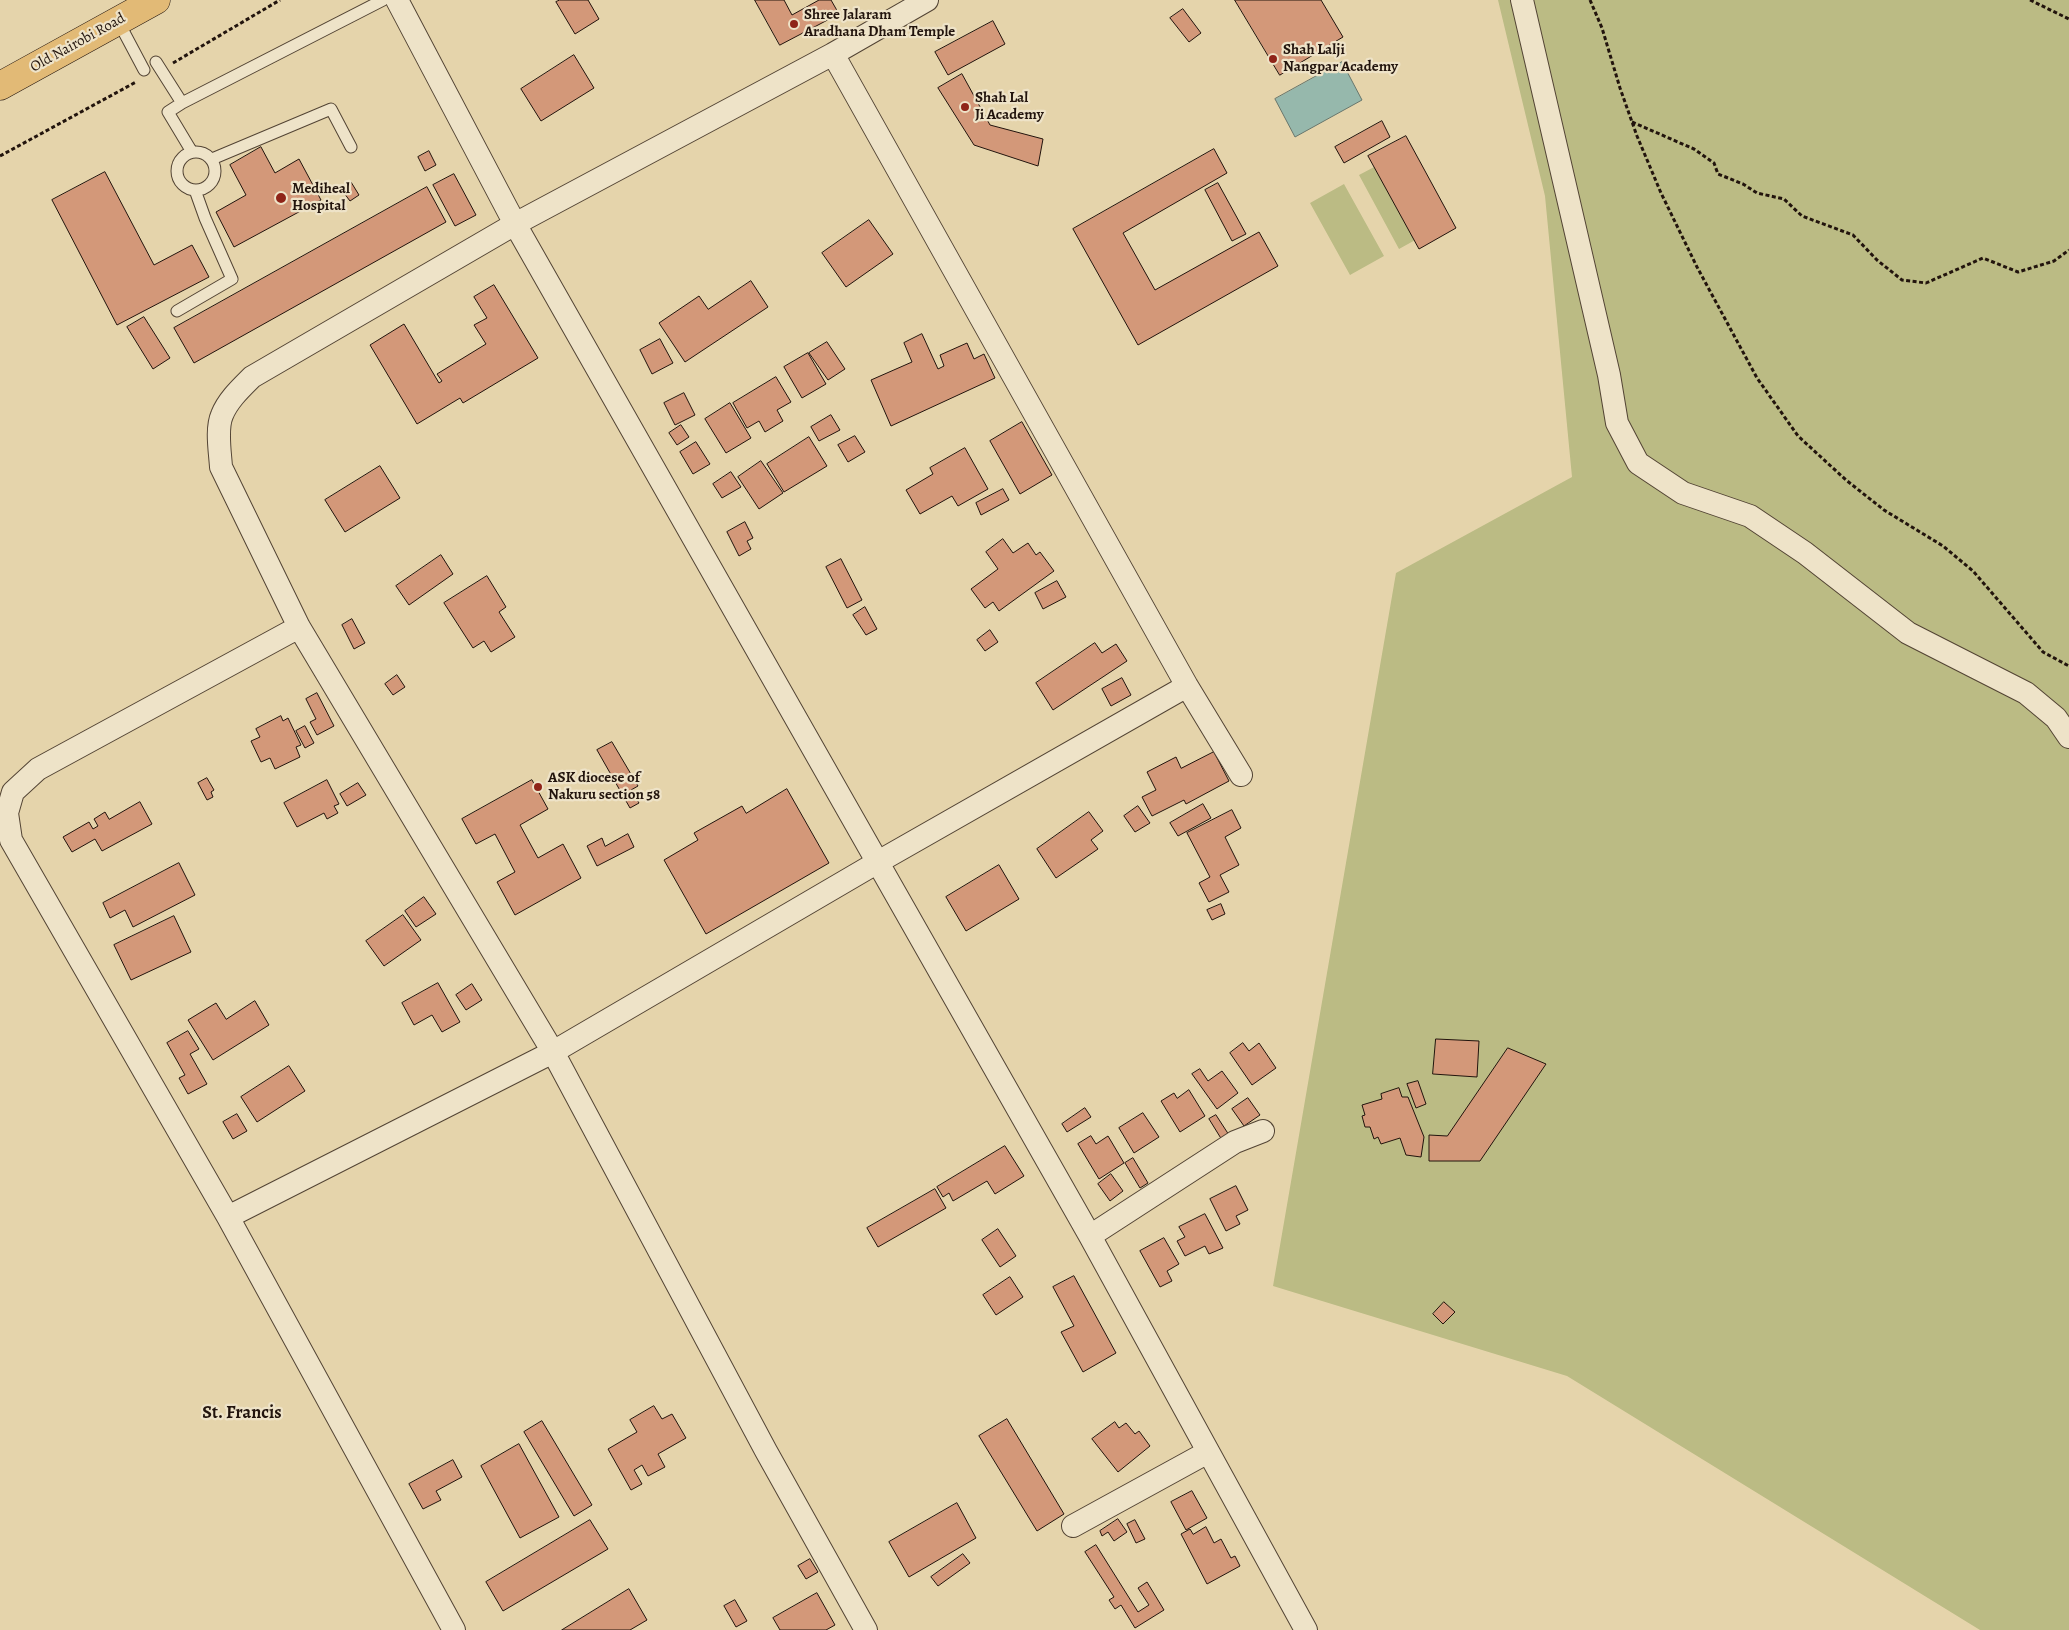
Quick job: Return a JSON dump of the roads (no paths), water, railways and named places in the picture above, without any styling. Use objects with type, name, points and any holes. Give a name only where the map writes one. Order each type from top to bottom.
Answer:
[{"type":"highway","name":"Old Nairobi Road","points":[[0,86],[156,0]]},
{"type":"street","points":[[397,0],[515,224],[1090,1236],[1306,1630]]},
{"type":"street","points":[[866,1630],[762,1442],[553,1052],[299,627],[220,467],[219,438],[222,416],[235,395],[252,377],[515,224],[833,54],[927,0]]},
{"type":"street","points":[[1522,0],[1609,375],[1617,423],[1638,463],[1683,493],[1750,516],[1805,553],[1908,634],[2026,693],[2056,718],[2069,737]]},
{"type":"street","points":[[833,54],[1187,686],[1241,775]]},
{"type":"street","points":[[299,627],[38,769],[13,792],[6,812],[11,840],[228,1217],[454,1630]]},
{"type":"street","points":[[228,1217],[553,1052],[878,862],[1187,686]]},
{"type":"street","points":[[1090,1236],[1235,1142],[1263,1131]]},
{"type":"street","points":[[1073,1526],[1208,1452]]},
{"type":"lane","points":[[192,152],[168,112],[182,102],[383,0]]},
{"type":"lane","points":[[118,21],[144,70]]},
{"type":"lane","points":[[156,62],[182,102]]},
{"type":"lane","points":[[212,160],[331,110],[352,147]]},
{"type":"lane","points":[[192,152],[202,152],[212,160],[216,168],[213,180],[202,189],[195,190],[181,182],[177,169],[181,159],[192,152]]},
{"type":"lane","points":[[177,311],[232,280],[195,190]]},
{"type":"water","points":[[1342,62],[1362,100],[1295,137],[1275,99]]},
{"type":"place","name":"Shree Jalaram Aradhana Dham Temple","points":[[794,24]]},
{"type":"place","name":"Shah Lalji Nangpar Academy","points":[[1273,59]]},
{"type":"place","name":"Shah Lal Ji Academy","points":[[965,107]]},
{"type":"place","name":"Mediheal Hospital","points":[[281,198]]},
{"type":"place","name":"ASK diocese of Nakuru section 58","points":[[538,787]]},
{"type":"district","name":"St. Francis","points":[[242,1414]]}]
